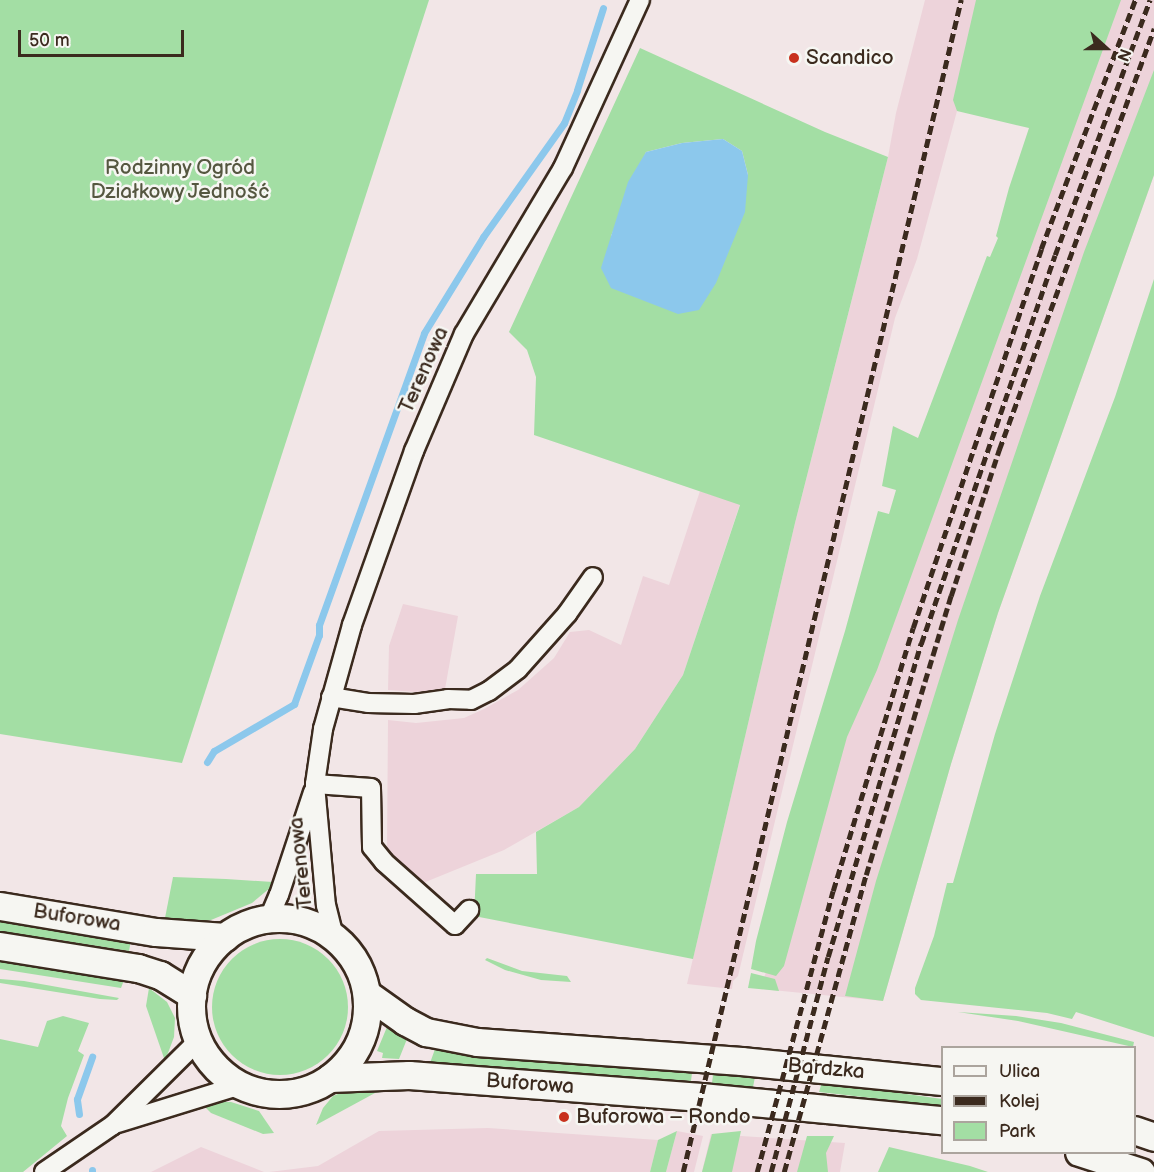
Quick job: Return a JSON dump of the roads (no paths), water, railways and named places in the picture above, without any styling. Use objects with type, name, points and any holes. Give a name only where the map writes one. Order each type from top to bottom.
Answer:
[{"type":"main road","name":"Buforowa","points":[[0,906],[156,932],[225,937]]},
{"type":"main road","points":[[269,918],[297,919],[334,936],[351,955],[362,975],[367,994],[365,1024],[356,1049],[330,1078],[310,1088],[291,1093],[260,1092],[241,1085],[222,1072],[208,1058],[194,1027],[192,995],[198,973],[209,953],[225,937],[254,921],[269,918]]},
{"type":"main road","name":"Buforowa","points":[[0,946],[138,968],[160,975],[192,995]]},
{"type":"main road","name":"Buforowa","points":[[367,994],[414,1026],[456,1039],[709,1059]]},
{"type":"main road","name":"Bardzka","points":[[709,1059],[941,1081]]},
{"type":"main road","name":"Buforowa","points":[[330,1078],[409,1075],[730,1099]]},
{"type":"main road","name":"Bardzka","points":[[730,1099],[941,1120]]},
{"type":"main road","points":[[1136,1131],[1154,1137]]},
{"type":"main road","points":[[1085,1154],[1141,1172]]},
{"type":"street","name":"Terenowa","points":[[269,918],[279,895],[315,784],[323,729],[352,625],[439,389],[464,334],[563,168],[640,0]]},
{"type":"street","points":[[331,697],[368,703],[414,704],[448,699],[471,700],[489,691],[513,674],[567,614],[593,577]]},
{"type":"street","name":"Terenowa","points":[[315,784],[326,906],[334,936]]},
{"type":"street","points":[[315,784],[371,788],[372,847],[384,862],[455,925],[469,910]]},
{"type":"street","points":[[44,1172],[114,1125],[199,1040]]},
{"type":"street","points":[[114,1125],[241,1085]]},
{"type":"water","points":[[723,139],[742,151],[748,175],[745,212],[716,283],[699,310],[678,314],[611,288],[601,268],[628,182],[646,152],[682,143]]},
{"type":"waterway","points":[[207,762],[214,751],[294,704],[319,635],[319,625],[424,333],[483,237],[564,123],[603,8]]},
{"type":"waterway","points":[[79,1114],[77,1099],[92,1057]]},
{"type":"railway","points":[[683,1172],[961,0]]},
{"type":"railway","points":[[757,1172],[833,891],[913,628],[1041,249],[1135,0]]},
{"type":"railway","points":[[771,1172],[828,957],[921,644],[1055,255],[1150,0]]},
{"type":"railway","points":[[784,1172],[866,875],[951,596],[999,450],[1154,29]]},
{"type":"place","name":"Scandico","points":[[794,58]]},
{"type":"place","name":"Buforowa – Rondo","points":[[564,1117]]},
{"type":"park label","name":"Rodzinny Ogród Działkowy Jedność","points":[[180,180]]}]
